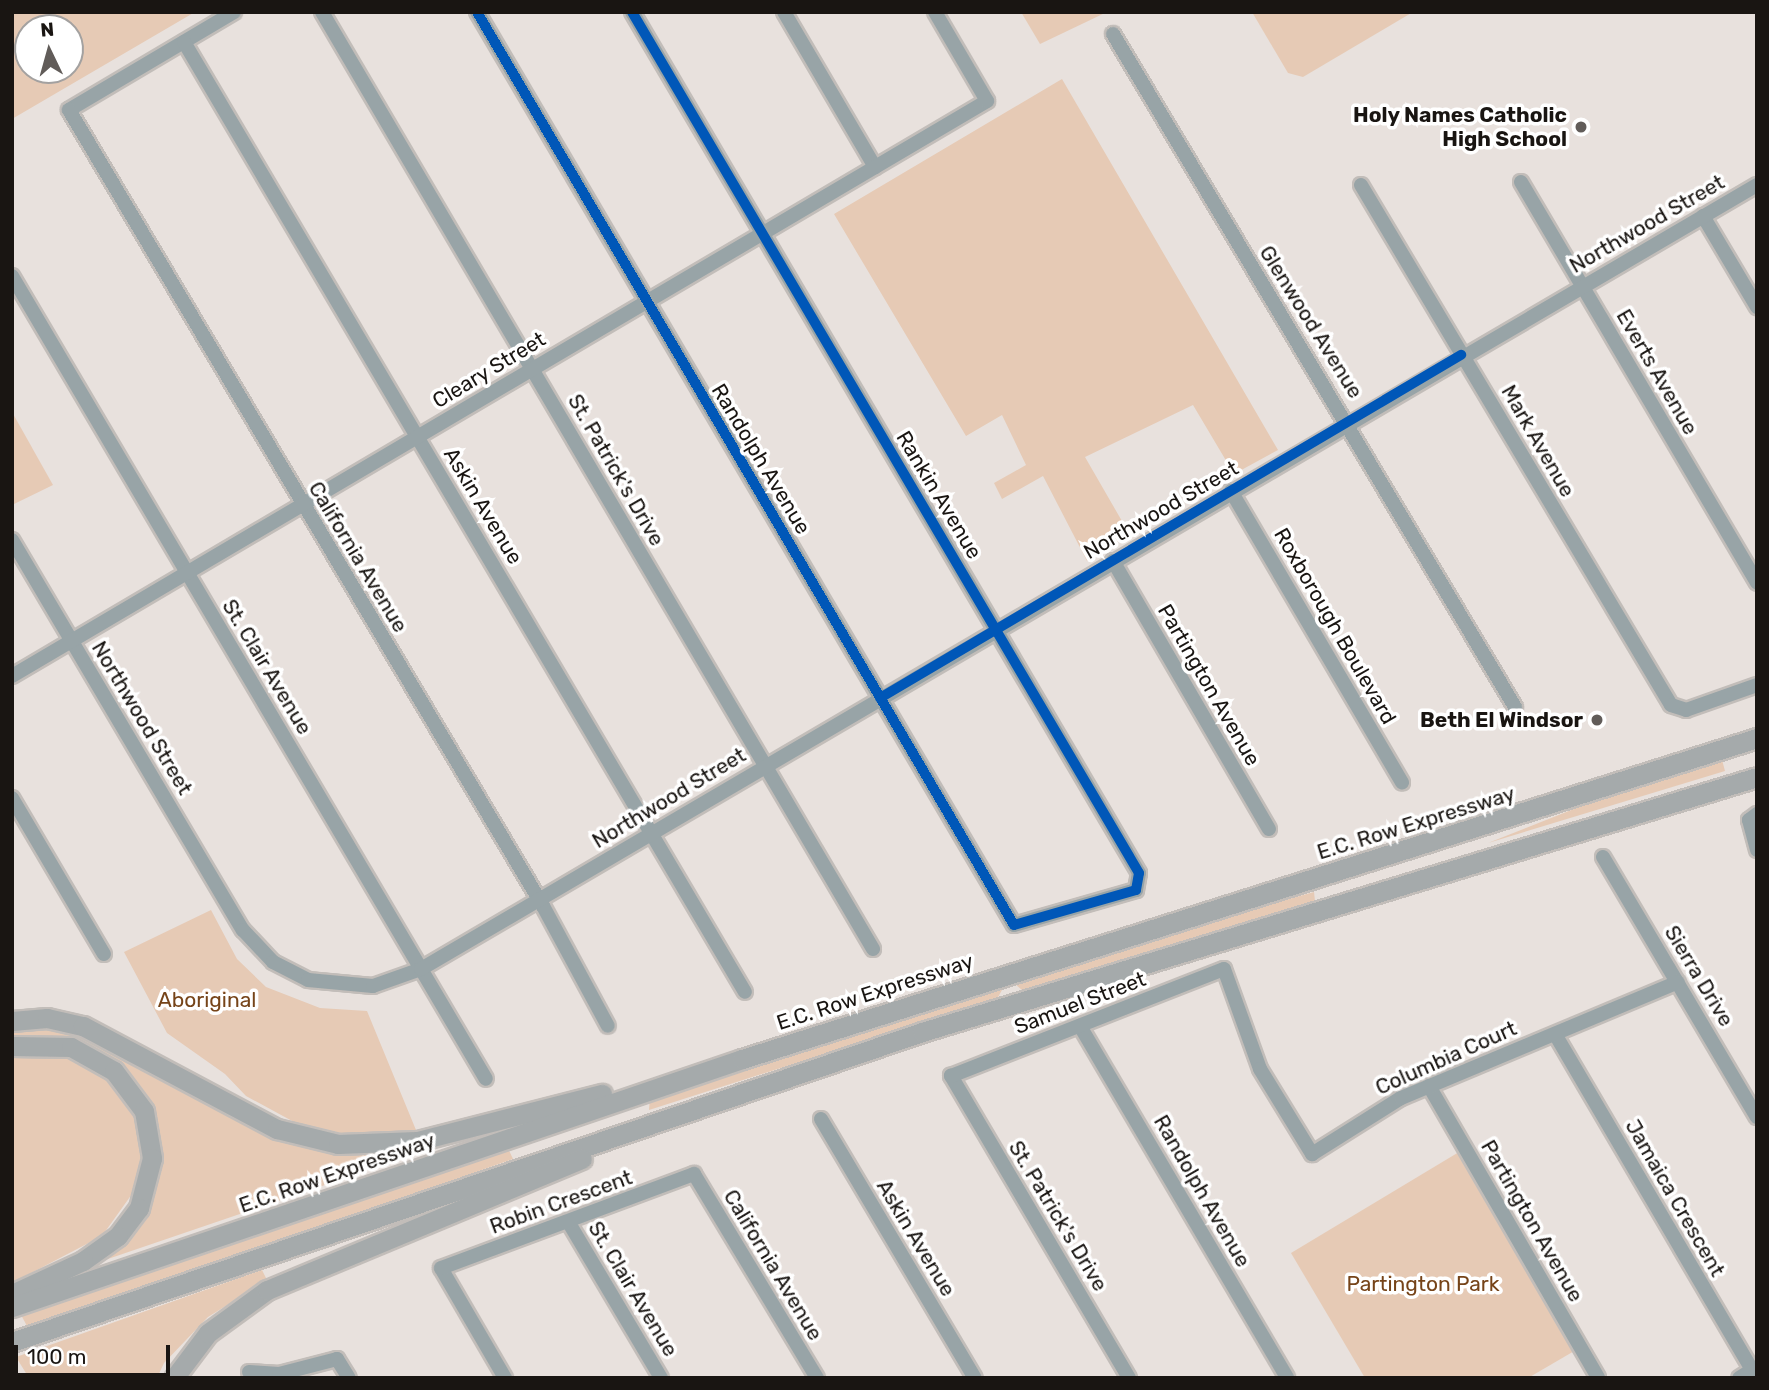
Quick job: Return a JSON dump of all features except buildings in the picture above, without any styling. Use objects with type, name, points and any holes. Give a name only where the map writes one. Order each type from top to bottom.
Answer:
[{"type":"highway","points":[[1674,767],[1757,729]]},
{"type":"highway","name":"E.C. Row Expressway","points":[[12,1307],[742,1059],[1674,767],[1757,738]]},
{"type":"highway","points":[[18,1340],[712,1101],[1757,777]]},
{"type":"highway","points":[[12,1021],[47,1018],[83,1026],[277,1129],[338,1144],[438,1136],[742,1059]]},
{"type":"highway","points":[[12,1046],[71,1047],[114,1071],[144,1111],[152,1158],[139,1208],[118,1236],[83,1261],[12,1294]]},
{"type":"highway","points":[[174,1378],[226,1317],[290,1278],[647,1134],[712,1101]]},
{"type":"street","points":[[184,42],[234,12]]},
{"type":"street","name":"St. Patrick's Drive","points":[[322,12],[873,949]]},
{"type":"street","name":"Randolph Avenue","points":[[477,12],[645,303],[1014,925]]},
{"type":"street","name":"Rankin Avenue","points":[[632,12],[996,630],[1140,882],[1119,899],[1014,925]]},
{"type":"street","points":[[784,12],[875,167]]},
{"type":"street","name":"Cleary Street","points":[[12,676],[987,101],[935,12]]},
{"type":"street","name":"Glenwood Avenue","points":[[1113,34],[1279,315],[1349,422],[1515,706]]},
{"type":"street","name":"California Avenue","points":[[184,42],[69,110],[537,900],[608,1026]]},
{"type":"street","name":"Askin Avenue","points":[[184,42],[745,992]]},
{"type":"street","name":"Everts Avenue","points":[[1521,182],[1757,583]]},
{"type":"street","name":"Mark Avenue","points":[[1362,185],[1671,705],[1686,710],[1757,685]]},
{"type":"street","name":"Northwood Street","points":[[12,540],[243,930],[273,962],[308,980],[344,988],[373,986],[421,969],[1461,355],[1757,185]]},
{"type":"street","points":[[1703,216],[1757,307]]},
{"type":"street","name":"St. Clair Avenue","points":[[12,275],[486,1079]]},
{"type":"street","name":"Roxborough Boulevard","points":[[1231,491],[1402,782]]},
{"type":"street","name":"Partington Avenue","points":[[1112,561],[1269,830]]},
{"type":"street","points":[[12,798],[104,954]]},
{"type":"street","points":[[1754,845],[1749,820],[1757,814]]},
{"type":"street","name":"Sierra Drive","points":[[1603,857],[1757,1117]]},
{"type":"street","name":"Columbia Court","points":[[1224,969],[1260,1069],[1312,1154],[1429,1086],[1678,982]]},
{"type":"street","name":"Samuel Street","points":[[951,1076],[1224,969]]},
{"type":"street","name":"Randolph Avenue","points":[[1080,1026],[1287,1378]]},
{"type":"street","name":"Jamaica Crescent","points":[[1555,1034],[1752,1370],[1739,1378]]},
{"type":"street","name":"St. Patrick's Drive","points":[[951,1076],[1129,1378]]},
{"type":"street","name":"Partington Avenue","points":[[1429,1086],[1598,1378]]},
{"type":"street","name":"Askin Avenue","points":[[821,1119],[975,1378]]},
{"type":"street","name":"California Avenue","points":[[694,1174],[817,1378]]},
{"type":"street","name":"Robin Crescent","points":[[506,1378],[441,1268],[569,1223],[694,1174]]},
{"type":"street","name":"St. Clair Avenue","points":[[569,1223],[661,1378]]},
{"type":"street","points":[[249,1372],[279,1374],[337,1359],[349,1378]]},
{"type":"green space","points":[[12,12],[195,12],[84,77],[84,14],[14,14],[14,84],[72,84],[12,119]]},
{"type":"green space","points":[[1021,12],[1107,12],[1040,44]]},
{"type":"green space","points":[[1252,12],[1413,12],[1303,77],[1288,73]]},
{"type":"green space","points":[[1062,79],[1278,450],[1234,474],[1193,405],[1085,457],[1130,535],[1087,561],[1043,476],[1002,499],[994,483],[1026,465],[1002,415],[966,436],[834,214]]},
{"type":"green space","points":[[12,412],[53,485],[12,505]]},
{"type":"green space","points":[[1721,756],[1725,771],[1488,843],[1647,780]]},
{"type":"green space","points":[[1314,892],[1315,901],[1023,991],[1013,982],[1112,948]]},
{"type":"green space","name":"Aboriginal","points":[[211,910],[237,959],[266,987],[320,1008],[367,1011],[416,1130],[349,1135],[294,1122],[246,1096],[225,1074],[167,1033],[124,952]]},
{"type":"green space","points":[[996,982],[1002,990],[997,999],[649,1110],[650,1096]]},
{"type":"green space","points":[[55,1026],[91,1036],[266,1131],[443,1140],[442,1145],[99,1262],[141,1216],[147,1107],[72,1041],[12,1039],[12,1027]]},
{"type":"green space","points":[[12,1051],[70,1053],[96,1066],[115,1084],[134,1117],[141,1151],[137,1187],[102,1236],[12,1283]]},
{"type":"green space","points":[[506,1144],[513,1159],[341,1220],[27,1326],[20,1313]]},
{"type":"green space","name":"Partington Park","points":[[1459,1152],[1576,1350],[1528,1378],[1365,1378],[1291,1253]]},
{"type":"green space","points":[[262,1270],[267,1280],[208,1317],[164,1363],[157,1378],[29,1378],[16,1357]]},
{"type":"cycle path","points":[[477,12],[1014,925],[1136,890],[1139,873],[632,12]]},
{"type":"cycle path","points":[[880,698],[1461,355]]},
{"type":"place","name":"Holy Names Catholic High School","points":[[1581,127]]},
{"type":"place","name":"Beth El Windsor","points":[[1597,720]]}]
